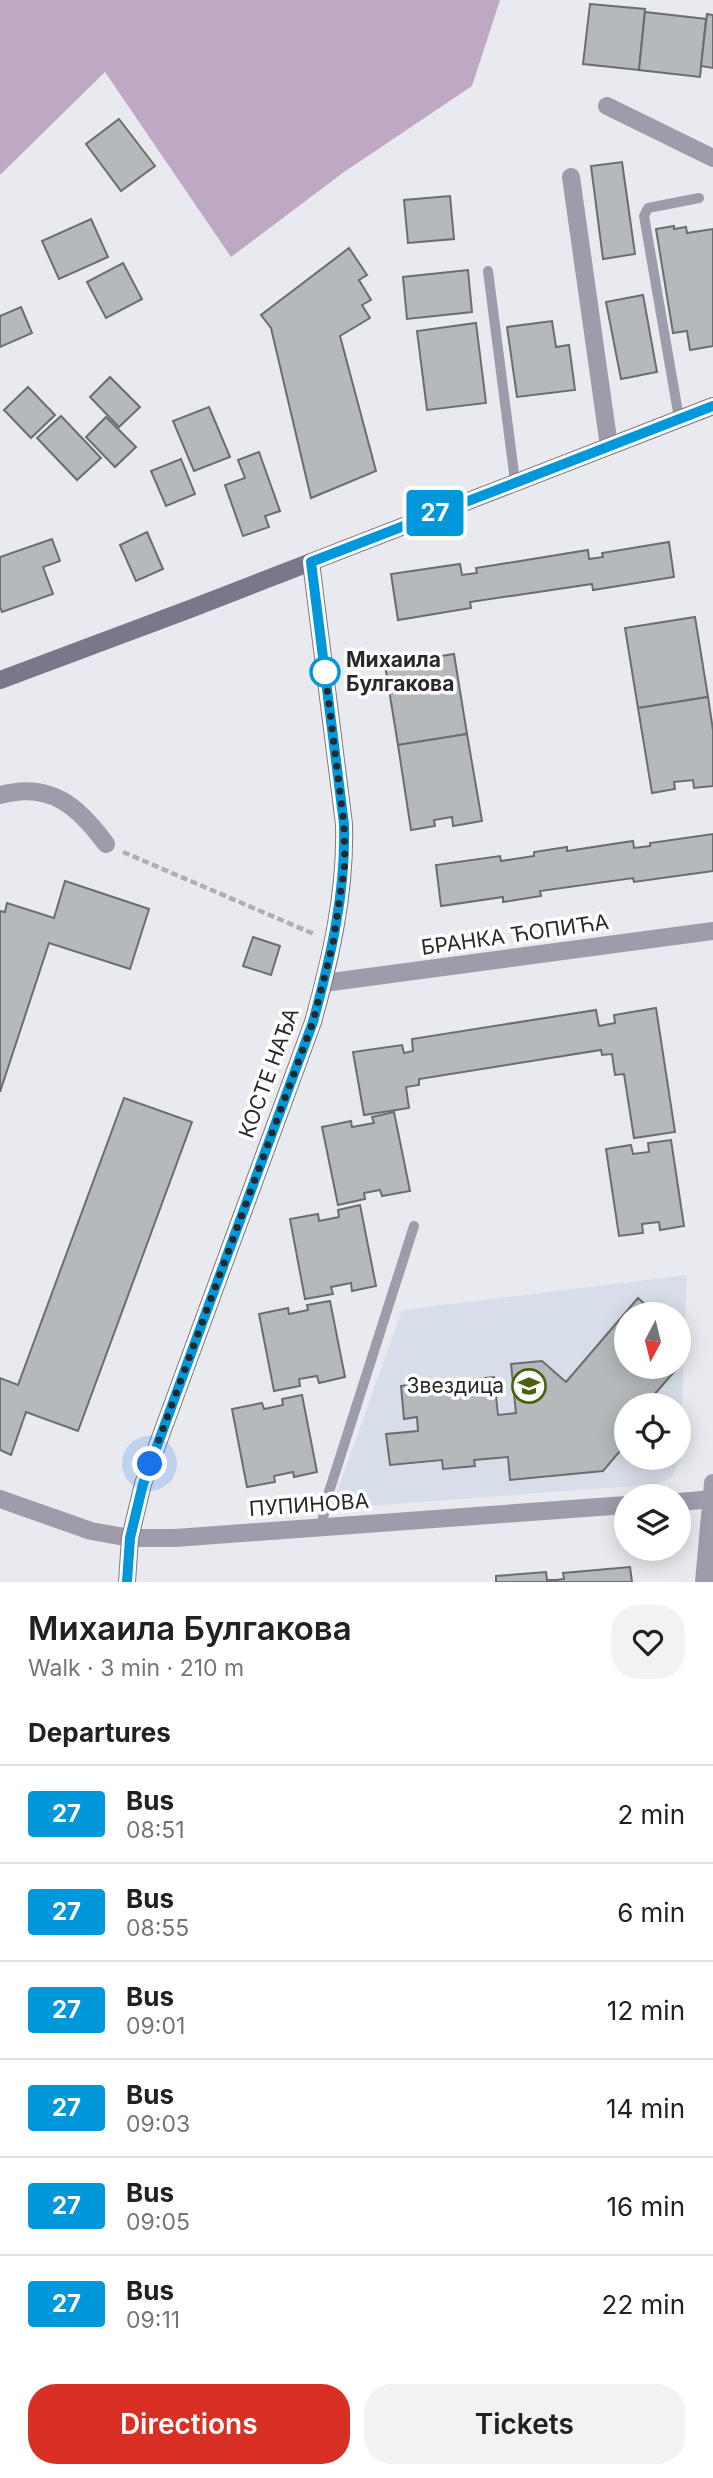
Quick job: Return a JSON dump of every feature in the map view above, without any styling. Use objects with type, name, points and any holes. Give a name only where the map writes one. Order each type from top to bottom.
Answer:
[{"type":"street","points":[[607,106],[713,158]]},
{"type":"street","points":[[571,177],[609,446]]},
{"type":"street","points":[[0,680],[713,406]]},
{"type":"street","name":"КОСТЕ НАЂА","points":[[127,1582],[130,1538],[143,1484],[308,1035],[333,943],[345,863],[344,824],[311,562]]},
{"type":"street","points":[[0,795],[25,791],[63,799],[80,811],[106,844]]},
{"type":"street","name":"БРАНКА ЋОПИЋА","points":[[324,983],[713,931]]},
{"type":"street","points":[[691,1499],[712,1494],[704,1582]]},
{"type":"street","name":"ПУПИНОВА","points":[[0,1499],[91,1531],[130,1538],[175,1538],[614,1506]]},
{"type":"lane","points":[[679,418],[644,216],[648,208],[699,198]]},
{"type":"lane","points":[[488,271],[515,481]]},
{"type":"lane","points":[[321,1528],[327,1498],[414,1226]]},
{"type":"path","points":[[106,844],[333,943]]},
{"type":"shaded area","points":[[0,0],[500,0],[472,86],[344,172],[231,257],[105,72],[0,175]]},
{"type":"shaded area","name":"Звездица","points":[[687,1275],[686,1302],[614,1302],[614,1379],[683,1379],[683,1393],[614,1393],[614,1470],[675,1470],[672,1477],[657,1484],[614,1484],[614,1487],[331,1509],[402,1310]]},
{"type":"building","points":[[590,4],[645,9],[639,70],[583,64]]},
{"type":"building","points":[[645,12],[706,19],[700,77],[639,70]]},
{"type":"building","points":[[707,14],[713,15],[713,68],[701,66]]},
{"type":"building","points":[[119,119],[155,166],[121,191],[86,144]]},
{"type":"building","points":[[622,162],[635,254],[603,259],[591,166]]},
{"type":"building","points":[[450,196],[454,239],[408,243],[404,200]]},
{"type":"building","points":[[91,219],[108,257],[59,279],[42,241]]},
{"type":"building","points":[[674,226],[674,229],[686,227],[687,233],[713,229],[713,346],[690,350],[687,331],[673,333],[656,229]]},
{"type":"building","points":[[349,248],[367,275],[359,280],[371,300],[362,305],[370,318],[340,336],[376,471],[311,498],[271,328],[261,315]]},
{"type":"building","points":[[123,263],[142,299],[106,318],[87,282]]},
{"type":"building","points":[[468,270],[472,312],[407,319],[403,277]]},
{"type":"building","points":[[643,295],[657,372],[621,379],[606,302]]},
{"type":"building","points":[[21,307],[32,333],[0,347],[0,316]]},
{"type":"building","points":[[552,321],[556,347],[569,345],[575,390],[517,397],[507,327]]},
{"type":"building","points":[[476,323],[486,403],[427,410],[417,331]]},
{"type":"building","points":[[110,377],[140,407],[119,427],[90,397]]},
{"type":"building","points":[[28,387],[55,415],[31,438],[4,410]]},
{"type":"building","points":[[209,407],[230,457],[194,471],[173,421]]},
{"type":"building","points":[[61,416],[101,458],[77,480],[37,438]]},
{"type":"building","points":[[106,417],[136,447],[115,467],[86,437]]},
{"type":"building","points":[[259,452],[280,511],[265,516],[269,527],[243,536],[225,485],[245,478],[238,460]]},
{"type":"building","points":[[181,459],[195,494],[166,506],[151,471]]},
{"type":"building","points":[[147,532],[163,569],[136,581],[120,545]]},
{"type":"building","points":[[52,539],[60,561],[43,567],[53,594],[2,612],[0,557]]},
{"type":"building","points":[[669,542],[674,577],[593,590],[592,584],[470,602],[471,608],[398,620],[391,574],[460,564],[462,575],[477,573],[476,568],[588,550],[589,559],[603,557],[602,553]]},
{"type":"building","points":[[695,617],[708,697],[638,708],[625,628]]},
{"type":"building","points":[[454,654],[467,734],[398,745],[385,665]]},
{"type":"building","points":[[708,697],[713,730],[713,786],[694,788],[693,780],[674,782],[675,789],[652,793],[638,708]]},
{"type":"building","points":[[467,734],[482,821],[453,826],[452,817],[434,820],[435,826],[411,830],[398,745]]},
{"type":"building","points":[[713,834],[713,871],[634,882],[633,878],[540,891],[541,896],[503,902],[503,897],[441,906],[436,865],[500,856],[501,861],[567,847],[567,851],[633,841],[634,848],[650,846],[650,843]]},
{"type":"building","points":[[65,881],[149,909],[130,969],[49,943],[0,1092],[0,911],[5,912],[7,903],[54,918]]},
{"type":"building","points":[[253,937],[280,946],[271,975],[243,966]]},
{"type":"building","points":[[656,1008],[675,1132],[634,1138],[624,1074],[615,1075],[612,1054],[602,1055],[601,1050],[419,1079],[419,1085],[406,1087],[409,1108],[364,1115],[353,1052],[402,1045],[404,1053],[413,1051],[412,1039],[596,1010],[599,1026],[615,1023],[614,1015]]},
{"type":"building","points":[[124,1098],[192,1122],[78,1431],[26,1412],[11,1455],[0,1450],[0,1378],[18,1385]]},
{"type":"building","points":[[394,1112],[410,1191],[382,1196],[380,1190],[364,1193],[365,1199],[338,1205],[322,1127],[351,1121],[352,1127],[374,1123],[372,1117]]},
{"type":"building","points":[[671,1140],[684,1226],[660,1230],[659,1222],[642,1224],[643,1233],[619,1236],[606,1149],[631,1145],[633,1154],[649,1152],[648,1143]]},
{"type":"building","points":[[360,1205],[376,1286],[352,1291],[351,1283],[331,1287],[333,1294],[305,1299],[290,1219],[318,1214],[319,1221],[339,1217],[338,1210]]},
{"type":"building","points":[[330,1301],[345,1377],[319,1383],[317,1376],[299,1379],[300,1386],[274,1391],[259,1314],[288,1308],[289,1314],[308,1310],[307,1305]]},
{"type":"building","points":[[614,1326],[614,1379],[668,1379],[655,1393],[614,1393],[614,1458],[603,1471],[510,1480],[508,1457],[474,1460],[475,1466],[443,1469],[442,1460],[390,1465],[386,1434],[418,1431],[417,1417],[404,1419],[401,1386],[494,1377],[498,1415],[516,1413],[511,1364],[542,1361],[566,1382]]},
{"type":"building","points":[[302,1395],[317,1472],[294,1477],[293,1472],[274,1476],[275,1482],[247,1487],[232,1409],[262,1403],[264,1409],[283,1405],[282,1399]]},
{"type":"building","points":[[630,1567],[632,1582],[556,1582],[564,1579],[563,1573]]},
{"type":"building","points":[[546,1572],[547,1580],[556,1582],[496,1582],[496,1576]]},
{"type":"bus line","name":"27","points":[[127,1582],[130,1538],[143,1484],[313,1022],[333,943],[345,863],[344,824],[311,562],[713,406]]},
{"type":"place","name":"Михаила Булгакова","points":[[325,672]]},
{"type":"place","name":"Звездица","points":[[529,1386]]},
{"type":"route","points":[[150,1464],[313,1022],[333,943],[345,863],[344,824],[325,672]]}]
